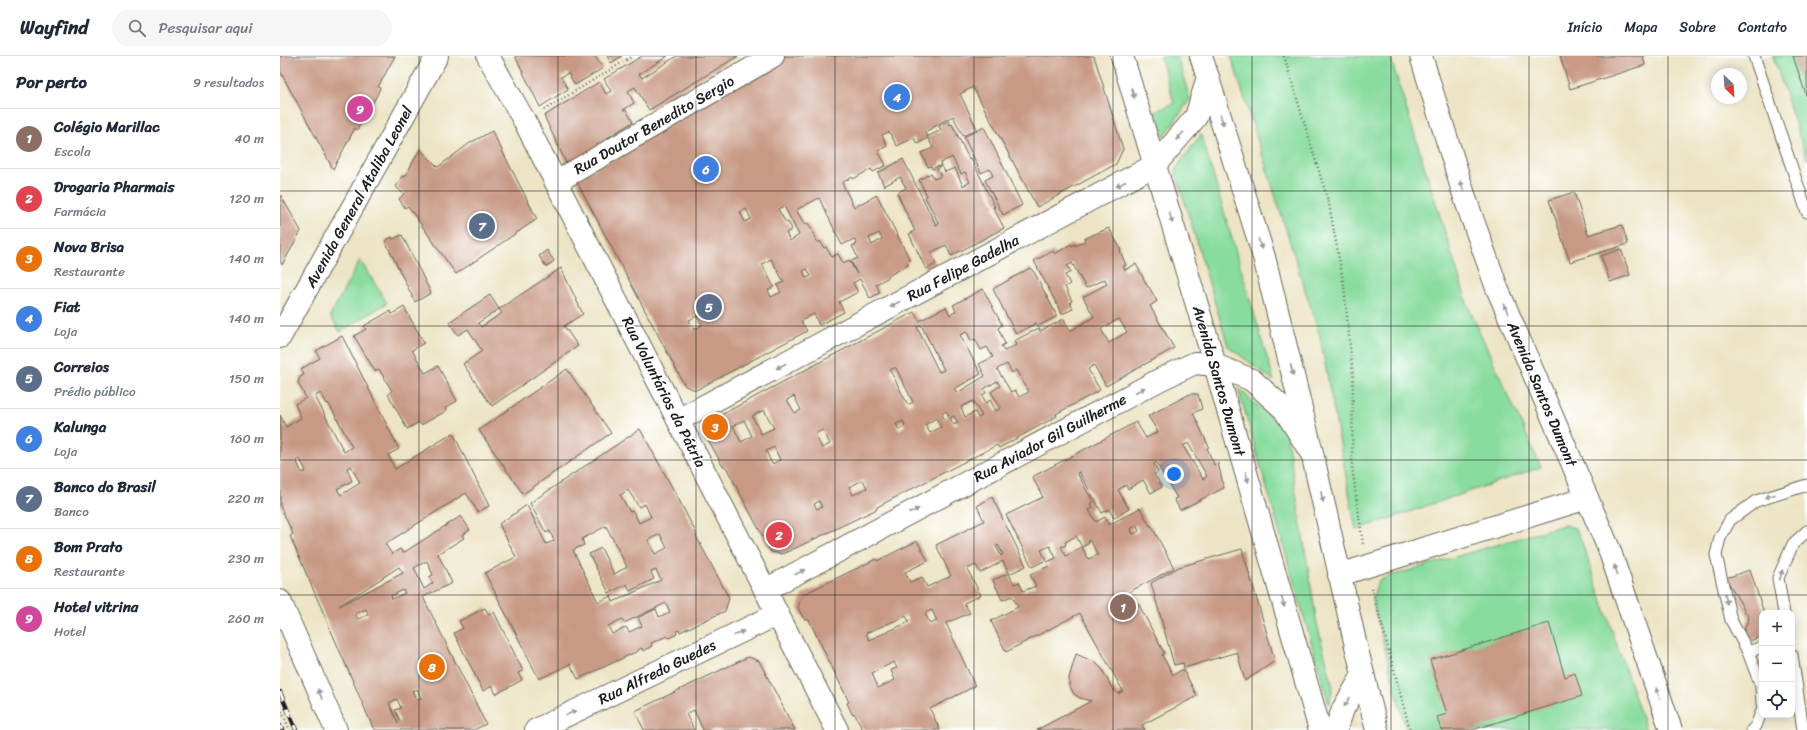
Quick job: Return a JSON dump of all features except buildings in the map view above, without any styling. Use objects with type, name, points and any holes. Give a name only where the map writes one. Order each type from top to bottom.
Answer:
[{"type":"main road","name":"Avenida General Ataliba Leonel","points":[[280,337],[437,56]]},
{"type":"main road","name":"Rua Voluntários da Pátria","points":[[488,56],[526,122],[837,730]]},
{"type":"main road","name":"Rua Doutor Benedito Sergio","points":[[556,182],[773,56]]},
{"type":"main road","name":"Avenida Santos Dumont","points":[[1122,56],[1216,365],[1320,730]]},
{"type":"main road","points":[[1201,56],[1264,257],[1377,730]]},
{"type":"main road","name":"Avenida Santos Dumont","points":[[1421,56],[1466,201],[1497,288],[1609,550],[1671,730]]},
{"type":"main road","name":"Rua Felipe Gadelha","points":[[678,420],[1155,165],[1196,117],[1208,77]]},
{"type":"main road","name":"Rua Aviador Gil Guilherme","points":[[765,590],[1169,375],[1195,363],[1216,365],[1252,380],[1284,409],[1313,457]]},
{"type":"main road","points":[[1339,575],[1367,568],[1587,498]]},
{"type":"main road","points":[[280,601],[336,730]]},
{"type":"main road","name":"Rua Alfredo Guedes","points":[[536,730],[778,614]]},
{"type":"main road","points":[[1336,730],[1343,709],[1363,675]]},
{"type":"lane","points":[[1754,56],[1807,212]]},
{"type":"lane","points":[[1759,682],[1748,652],[1731,620],[1716,555],[1720,538],[1730,520],[1756,501],[1807,485]]},
{"type":"lane","points":[[1783,610],[1778,578],[1793,544],[1807,531]]},
{"type":"lane","points":[[1748,652],[1759,648]]},
{"type":"lane","points":[[1795,675],[1803,730]]},
{"type":"lane","points":[[1752,730],[1756,726],[1759,718]]},
{"type":"path","points":[[526,122],[633,56]]},
{"type":"path","points":[[1284,56],[1330,204],[1344,286],[1353,376],[1352,467],[1367,568],[1410,730]]},
{"type":"path","points":[[280,708],[290,730]]},
{"type":"green space","points":[[1160,56],[1177,56],[1190,99],[1164,137],[1154,112],[1174,103]]},
{"type":"green space","points":[[1231,56],[1390,56],[1468,306],[1541,467],[1356,530],[1320,337]]},
{"type":"green space","points":[[1773,56],[1793,56],[1807,99],[1807,160]]},
{"type":"green space","points":[[1201,134],[1274,381],[1228,346],[1175,170]]},
{"type":"green space","points":[[360,260],[387,303],[340,332],[330,316]]},
{"type":"green space","points":[[1238,388],[1286,431],[1317,624],[1333,687],[1329,704]]},
{"type":"green space","points":[[1564,525],[1575,528],[1580,537],[1646,730],[1406,730],[1372,600],[1378,581],[1387,577]]},
{"type":"railway","points":[[280,692],[296,730]]},
{"type":"railway","points":[[280,726],[282,730]]},
{"type":"place","name":"Fiat","points":[[897,97]]},
{"type":"place","name":"Hotel vitrina","points":[[360,109]]},
{"type":"place","name":"Kalunga","points":[[706,169]]},
{"type":"place","name":"Banco do Brasil","points":[[482,226]]},
{"type":"place","name":"Correios","points":[[709,307]]},
{"type":"place","name":"Nova Brisa","points":[[715,427]]},
{"type":"place","name":"Drogaria Pharmais","points":[[779,535]]},
{"type":"place","name":"Colégio Marillac","points":[[1123,607]]},
{"type":"place","name":"Bom Prato","points":[[432,667]]}]
